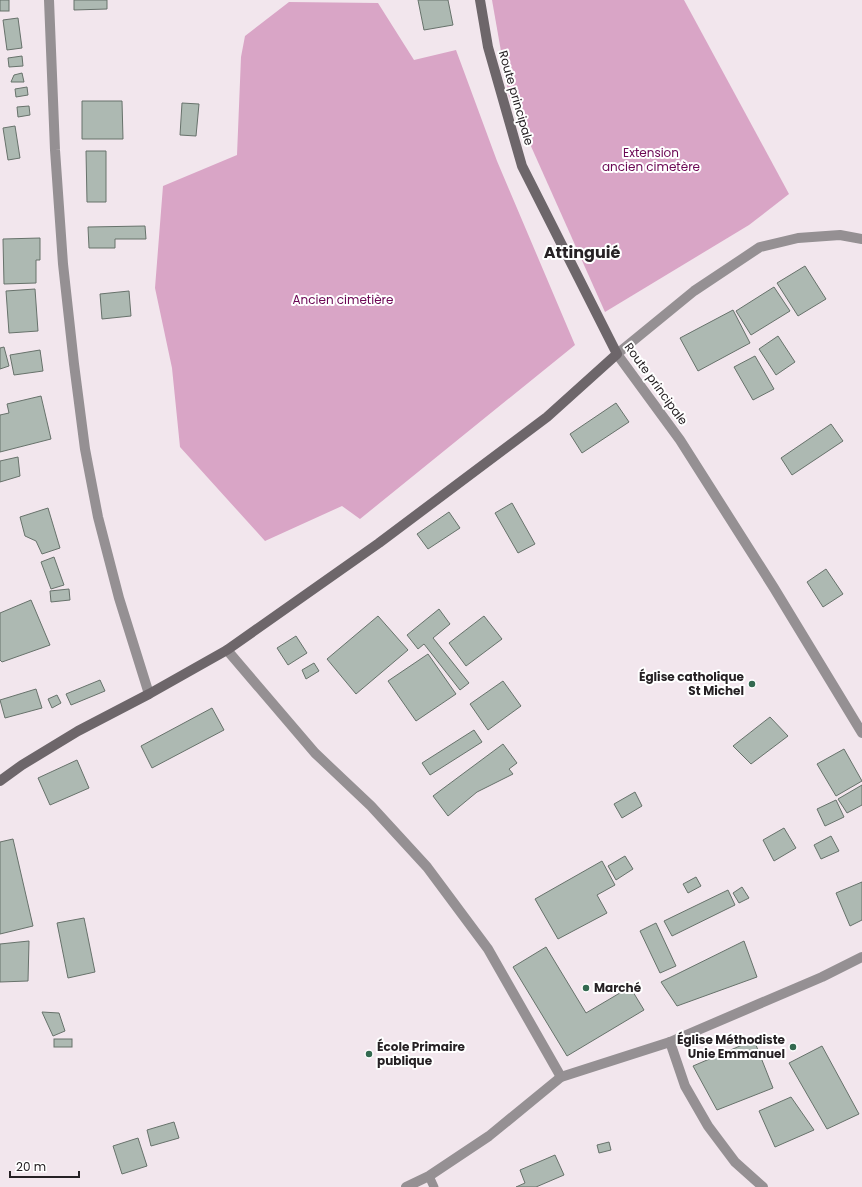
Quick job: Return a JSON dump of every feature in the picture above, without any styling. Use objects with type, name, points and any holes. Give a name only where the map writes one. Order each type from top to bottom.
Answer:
[{"type":"street","points":[[49,0],[54,150],[63,264],[85,449],[100,524],[119,598],[149,694]]},
{"type":"street","name":"Route principale","points":[[480,0],[488,47],[522,166],[617,354],[680,440],[774,588],[862,733]]},
{"type":"street","points":[[0,781],[22,765],[78,730],[149,694],[227,650],[379,543],[547,418],[617,354],[694,291],[760,247],[798,238],[840,235],[862,239]]},
{"type":"street","points":[[227,650],[315,753],[371,806],[427,867],[488,949],[561,1077]]},
{"type":"street","points":[[406,1187],[429,1176],[489,1136],[561,1077],[670,1042],[815,980],[862,957]]},
{"type":"street","points":[[670,1042],[685,1086],[708,1126],[735,1162],[763,1187]]},
{"type":"lane","points":[[429,1176],[434,1187]]},
{"type":"green space","name":"Extension ancien cimetère","points":[[492,0],[684,0],[789,194],[749,225],[605,312],[509,97]]},
{"type":"green space","name":"Ancien cimetière","points":[[289,2],[378,3],[414,60],[456,50],[497,161],[575,345],[360,519],[342,506],[265,541],[180,447],[172,368],[155,288],[163,186],[237,155],[241,57],[245,36]]},
{"type":"building","points":[[0,0],[9,0],[9,11],[0,11]]},
{"type":"building","points":[[74,0],[107,0],[107,9],[74,10]]},
{"type":"building","points":[[418,0],[448,0],[453,25],[424,30]]},
{"type":"building","points":[[18,18],[22,48],[7,50],[3,20]]},
{"type":"building","points":[[22,56],[23,66],[9,67],[8,58]]},
{"type":"building","points":[[22,73],[24,82],[11,82],[14,75]]},
{"type":"building","points":[[27,87],[28,95],[16,97],[15,89]]},
{"type":"building","points":[[82,101],[122,101],[123,139],[82,139]]},
{"type":"building","points":[[182,103],[199,104],[196,136],[180,135]]},
{"type":"building","points":[[29,106],[30,115],[18,117],[17,107]]},
{"type":"building","points":[[15,126],[20,158],[8,160],[3,128]]},
{"type":"building","points":[[86,151],[106,151],[106,202],[87,202]]},
{"type":"building","points":[[145,226],[146,239],[115,239],[115,248],[89,248],[88,227]]},
{"type":"building","points":[[40,238],[40,260],[36,260],[36,283],[4,284],[3,239]]},
{"type":"building","points":[[805,266],[826,299],[798,316],[777,283]]},
{"type":"building","points":[[774,287],[790,311],[751,335],[736,311]]},
{"type":"building","points":[[35,289],[38,331],[9,333],[6,291]]},
{"type":"building","points":[[129,291],[131,316],[102,319],[100,294]]},
{"type":"building","points":[[733,310],[750,343],[698,371],[680,338]]},
{"type":"building","points":[[778,336],[795,362],[776,375],[759,349]]},
{"type":"building","points":[[4,347],[9,366],[0,369],[0,348]]},
{"type":"building","points":[[40,350],[43,371],[14,375],[10,355]]},
{"type":"building","points":[[755,356],[774,389],[753,400],[734,367]]},
{"type":"building","points":[[41,396],[51,439],[0,452],[0,415],[9,413],[7,404]]},
{"type":"building","points":[[616,403],[629,422],[582,453],[570,434]]},
{"type":"building","points":[[831,424],[843,441],[792,475],[781,458]]},
{"type":"building","points":[[18,457],[20,476],[0,482],[0,461]]},
{"type":"building","points":[[512,503],[535,544],[518,553],[495,513]]},
{"type":"building","points":[[48,508],[60,548],[42,554],[36,541],[25,536],[20,517]]},
{"type":"building","points":[[449,512],[460,528],[428,549],[417,534]]},
{"type":"building","points":[[54,557],[64,585],[51,589],[41,562]]},
{"type":"building","points":[[826,569],[843,594],[823,607],[807,582]]},
{"type":"building","points":[[69,589],[70,600],[51,602],[50,591]]},
{"type":"building","points":[[31,600],[50,645],[2,662],[0,660],[0,613]]},
{"type":"building","points":[[439,609],[450,624],[433,638],[469,683],[460,690],[424,644],[418,649],[407,635]]},
{"type":"building","points":[[378,616],[408,650],[356,694],[327,659]]},
{"type":"building","points":[[484,616],[502,639],[466,666],[449,643]]},
{"type":"building","points":[[296,636],[307,653],[288,665],[277,648]]},
{"type":"building","points":[[428,654],[456,694],[416,721],[388,681]]},
{"type":"building","points":[[314,663],[319,671],[306,679],[302,670]]},
{"type":"building","points":[[100,680],[105,691],[71,705],[66,694]]},
{"type":"building","points":[[503,681],[521,706],[488,730],[470,704]]},
{"type":"building","points":[[36,689],[42,708],[5,718],[0,700]]},
{"type":"building","points":[[57,695],[61,703],[52,708],[48,699]]},
{"type":"building","points":[[212,708],[224,730],[152,768],[141,746]]},
{"type":"building","points":[[770,717],[788,736],[751,764],[733,746]]},
{"type":"building","points":[[474,730],[482,742],[430,775],[422,763]]},
{"type":"building","points":[[503,744],[517,763],[509,769],[513,774],[477,792],[448,816],[433,796]]},
{"type":"building","points":[[844,749],[862,781],[836,796],[817,764]]},
{"type":"building","points":[[77,760],[89,788],[50,805],[38,778]]},
{"type":"building","points":[[862,785],[862,805],[847,813],[838,799]]},
{"type":"building","points":[[635,792],[642,806],[622,818],[614,804]]},
{"type":"building","points":[[836,800],[844,817],[825,826],[817,809]]},
{"type":"building","points":[[784,828],[796,848],[774,861],[763,840]]},
{"type":"building","points":[[831,836],[839,851],[821,859],[814,845]]},
{"type":"building","points":[[13,839],[33,926],[0,934],[0,842]]},
{"type":"building","points":[[625,856],[633,869],[616,880],[608,866]]},
{"type":"building","points":[[602,861],[615,885],[597,895],[607,913],[558,939],[535,899]]},
{"type":"building","points":[[696,877],[701,886],[688,893],[683,884]]},
{"type":"building","points":[[862,882],[862,920],[850,926],[836,893]]},
{"type":"building","points":[[742,887],[749,898],[739,903],[733,893]]},
{"type":"building","points":[[728,890],[735,905],[672,936],[664,921]]},
{"type":"building","points":[[84,918],[95,972],[68,978],[57,923]]},
{"type":"building","points":[[656,923],[676,966],[660,973],[640,931]]},
{"type":"building","points":[[29,941],[28,981],[0,982],[0,944]]},
{"type":"building","points":[[744,941],[757,977],[677,1006],[661,982]]},
{"type":"building","points":[[546,947],[586,1013],[630,987],[644,1010],[567,1056],[513,967]]},
{"type":"building","points":[[42,1012],[59,1013],[65,1031],[53,1036]]},
{"type":"building","points":[[54,1039],[72,1039],[72,1047],[54,1047]]},
{"type":"building","points":[[754,1040],[773,1088],[717,1110],[693,1066]]},
{"type":"building","points":[[822,1046],[859,1114],[827,1129],[789,1063]]},
{"type":"building","points":[[791,1097],[814,1130],[775,1147],[759,1111]]},
{"type":"building","points":[[174,1122],[179,1138],[151,1146],[147,1130]]},
{"type":"building","points":[[138,1138],[147,1166],[122,1174],[113,1146]]},
{"type":"building","points":[[609,1142],[611,1150],[599,1153],[597,1145]]},
{"type":"building","points":[[555,1155],[564,1175],[536,1187],[516,1187],[525,1183],[520,1170]]},
{"type":"place","name":"Église catholique St Michel","points":[[752,684]]},
{"type":"place","name":"Marché","points":[[586,988]]},
{"type":"place","name":"Église Méthodiste Unie Emmanuel","points":[[793,1047]]},
{"type":"place","name":"École Primaire publique","points":[[369,1054]]},
{"type":"district","name":"Attinguié","points":[[582,252]]}]
